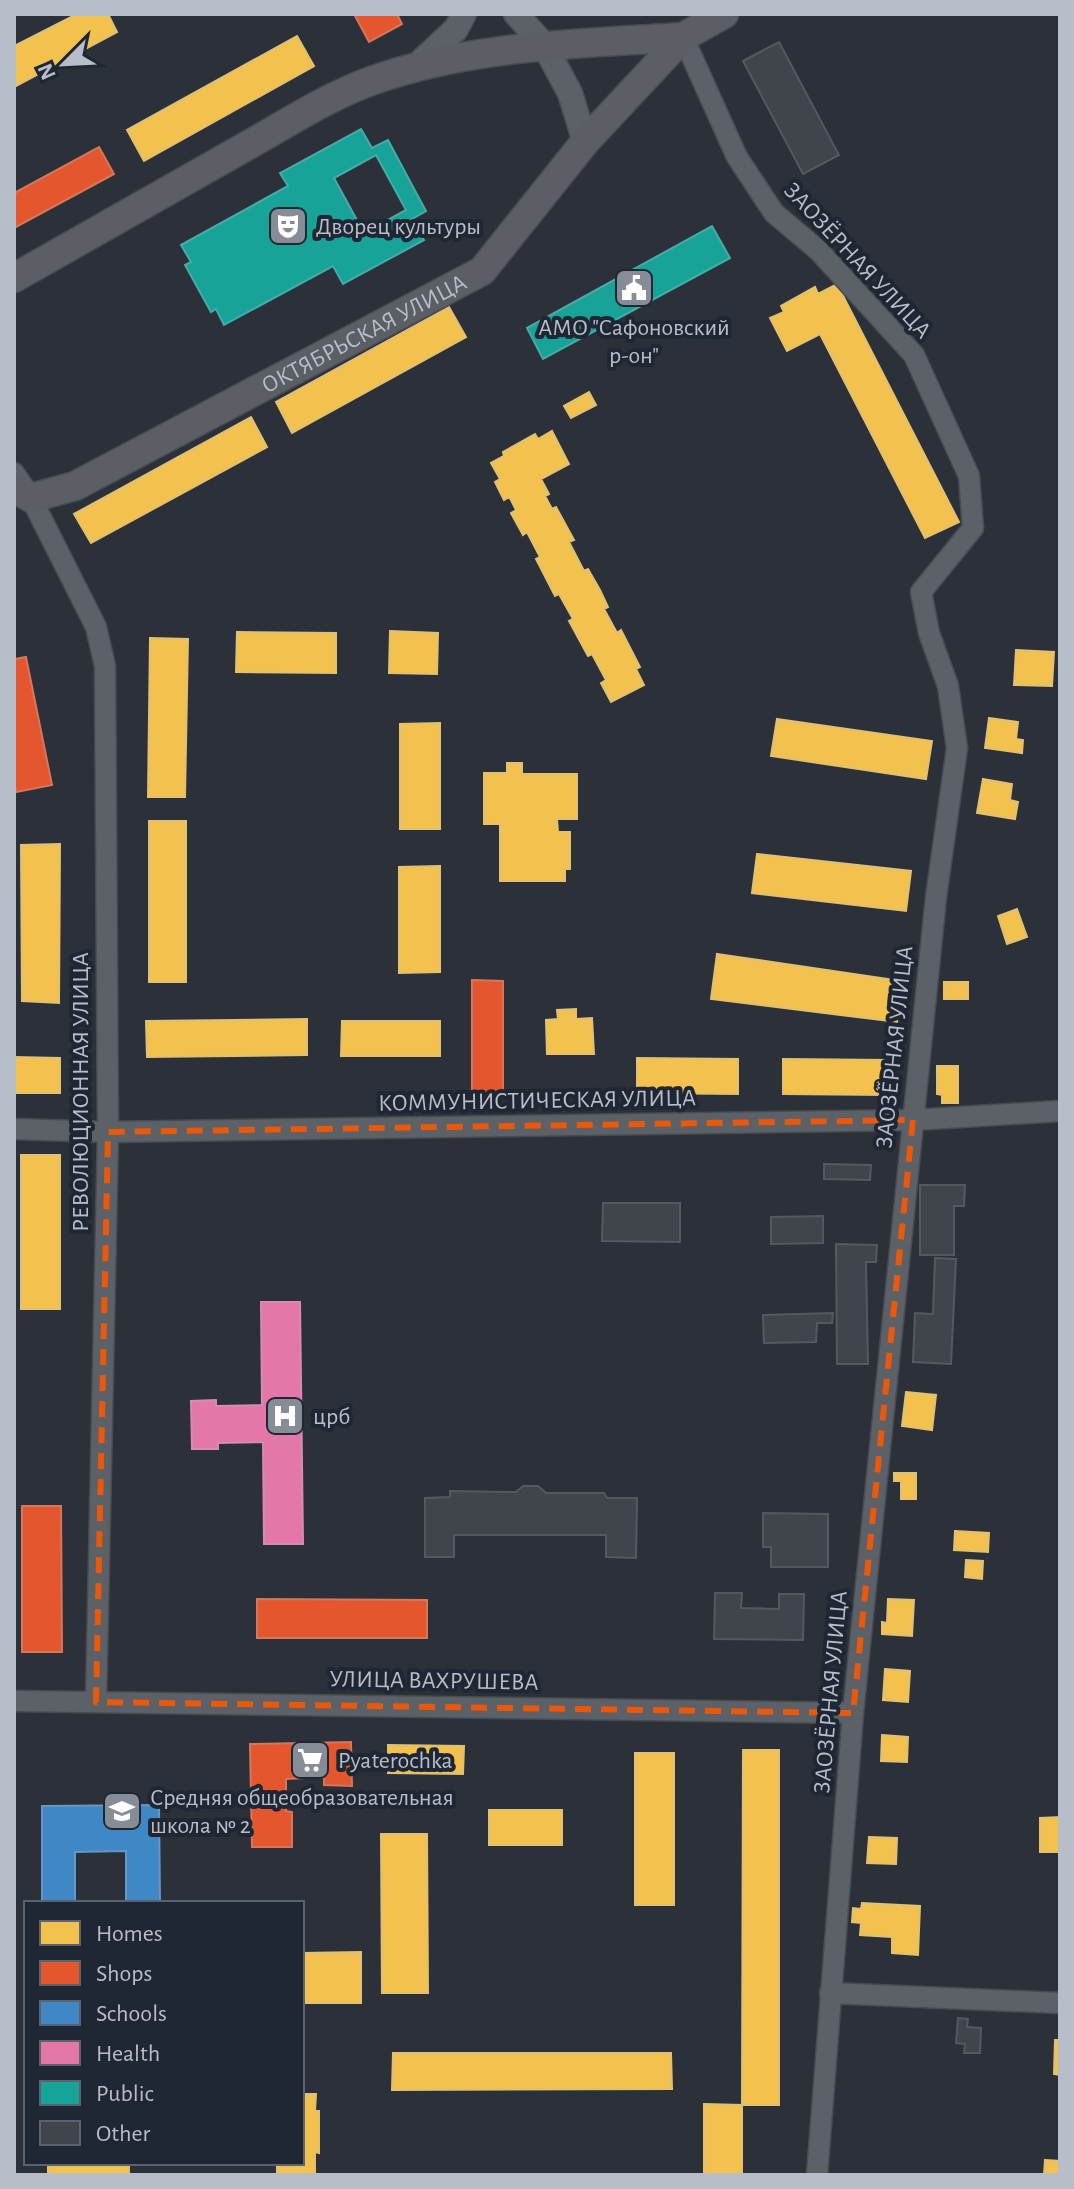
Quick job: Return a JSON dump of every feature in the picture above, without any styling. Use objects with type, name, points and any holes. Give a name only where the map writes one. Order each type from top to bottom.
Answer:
[{"type":"main road","name":"ОКТЯБРЬСКАЯ УЛИЦА","points":[[22,493],[75,486],[482,271],[585,142],[683,37],[724,14]]},
{"type":"main road","name":"ОКТЯБРЬСКАЯ УЛИЦА","points":[[14,278],[316,107],[370,82],[461,57],[544,45],[571,46],[683,37]]},
{"type":"street","points":[[412,70],[456,29],[464,14]]},
{"type":"street","points":[[516,14],[544,45],[570,93],[585,142]]},
{"type":"street","name":"ЗАОЗЁРНАЯ УЛИЦА","points":[[683,37],[737,157],[774,213],[819,251],[914,355],[969,476],[973,528],[921,592],[929,633],[948,686],[957,748],[936,897],[853,1713],[817,2175]]},
{"type":"street","name":"РЕВОЛЮЦИОННАЯ УЛИЦА","points":[[14,473],[96,627],[105,666],[108,1132],[96,1702]]},
{"type":"street","name":"КОММУНИСТИЧЕСКАЯ УЛИЦА","points":[[14,1129],[108,1132],[913,1120],[1060,1111]]},
{"type":"street","name":"УЛИЦА ВАХРУШЕВА","points":[[14,1701],[853,1713]]},
{"type":"street","points":[[830,1993],[1060,2003]]},
{"type":"highlighted area","points":[[913,1120],[853,1713],[96,1702],[108,1132]]},
{"type":"building: Homes","points":[[77,14],[108,14],[117,32],[14,87],[14,46]]},
{"type":"building: Homes","points":[[297,36],[314,66],[144,161],[127,130]]},
{"type":"building: Homes","points":[[837,284],[959,522],[925,538],[820,334],[787,351],[770,318],[784,312],[781,306],[815,287],[818,294]]},
{"type":"building: Homes","points":[[449,307],[466,337],[292,433],[276,402]]},
{"type":"building: Homes","points":[[589,392],[596,405],[571,418],[564,406]]},
{"type":"building: Homes","points":[[251,417],[267,447],[91,543],[74,514]]},
{"type":"building: Homes","points":[[552,431],[569,464],[541,479],[549,494],[545,496],[552,509],[556,507],[574,540],[569,542],[584,571],[588,569],[600,590],[608,607],[604,609],[617,633],[621,630],[640,667],[636,669],[644,685],[611,702],[601,683],[606,680],[592,654],[588,656],[559,594],[555,596],[536,559],[540,557],[527,532],[523,535],[511,513],[516,510],[511,500],[509,497],[504,500],[495,482],[500,479],[491,463],[504,456],[503,452],[535,434],[538,439]]},
{"type":"building: Homes","points":[[390,631],[438,633],[437,674],[389,673]]},
{"type":"building: Homes","points":[[237,632],[336,633],[336,673],[236,672]]},
{"type":"building: Homes","points":[[150,638],[188,639],[185,797],[148,797]]},
{"type":"building: Homes","points":[[1016,650],[1054,652],[1052,686],[1014,685]]},
{"type":"building: Homes","points":[[989,718],[1018,722],[1016,739],[1023,740],[1022,753],[985,748]]},
{"type":"building: Homes","points":[[777,719],[932,741],[926,779],[771,756]]},
{"type":"building: Homes","points":[[440,723],[440,829],[400,829],[400,724]]},
{"type":"building: Homes","points":[[507,763],[522,763],[522,774],[577,774],[577,819],[557,819],[558,832],[570,832],[570,869],[565,869],[565,881],[500,881],[500,824],[484,824],[484,773],[507,773]]},
{"type":"building: Homes","points":[[983,779],[1012,784],[1010,800],[1018,802],[1015,819],[977,813]]},
{"type":"building: Homes","points":[[149,821],[186,821],[186,982],[149,982]]},
{"type":"building: Homes","points":[[60,844],[59,1003],[22,1001],[21,845]]},
{"type":"building: Homes","points":[[757,854],[911,871],[906,911],[752,893]]},
{"type":"building: Homes","points":[[440,866],[440,972],[399,973],[399,867]]},
{"type":"building: Homes","points":[[1017,909],[1027,937],[1007,944],[998,916]]},
{"type":"building: Homes","points":[[717,954],[902,981],[897,1022],[711,999]]},
{"type":"building: Homes","points":[[944,982],[968,982],[968,999],[944,999]]},
{"type":"building: Homes","points":[[576,1009],[576,1019],[592,1018],[594,1054],[547,1054],[546,1020],[558,1019],[557,1010]]},
{"type":"building: Homes","points":[[307,1019],[307,1055],[147,1057],[146,1021]]},
{"type":"building: Homes","points":[[342,1021],[440,1021],[440,1056],[341,1056]]},
{"type":"building: Homes","points":[[14,1057],[60,1058],[60,1093],[14,1093]]},
{"type":"building: Homes","points":[[637,1058],[738,1059],[738,1094],[637,1093]]},
{"type":"building: Homes","points":[[783,1059],[888,1060],[888,1095],[783,1094]]},
{"type":"building: Homes","points":[[937,1066],[958,1066],[958,1103],[942,1103],[942,1095],[937,1094]]},
{"type":"building: Homes","points":[[21,1155],[60,1155],[60,1309],[21,1309]]},
{"type":"building: Homes","points":[[906,1392],[936,1395],[932,1430],[902,1426]]},
{"type":"building: Homes","points":[[894,1473],[916,1473],[916,1499],[901,1499],[901,1481],[894,1481]]},
{"type":"building: Homes","points":[[955,1531],[989,1533],[988,1552],[954,1550]]},
{"type":"building: Homes","points":[[966,1560],[983,1561],[982,1579],[965,1577]]},
{"type":"building: Homes","points":[[888,1599],[914,1600],[912,1636],[882,1634],[882,1622],[887,1623]]},
{"type":"building: Homes","points":[[885,1669],[910,1671],[908,1702],[883,1700]]},
{"type":"building: Homes","points":[[882,1735],[908,1737],[907,1762],[881,1761]]},
{"type":"building: Homes","points":[[388,1745],[464,1746],[463,1774],[388,1773]]},
{"type":"building: Homes","points":[[743,1750],[779,1750],[779,2105],[742,2105]]},
{"type":"building: Homes","points":[[635,1753],[674,1753],[674,1905],[635,1905]]},
{"type":"building: Homes","points":[[489,1810],[562,1810],[562,1845],[489,1845]]},
{"type":"building: Homes","points":[[1060,1817],[1060,1852],[1040,1852],[1040,1818]]},
{"type":"building: Homes","points":[[381,1834],[427,1834],[428,1993],[382,1993]]},
{"type":"building: Homes","points":[[869,1837],[897,1838],[896,1864],[867,1863]]},
{"type":"building: Homes","points":[[862,1903],[920,1906],[918,1955],[892,1953],[892,1937],[860,1935],[861,1923],[852,1922],[853,1908],[861,1909]]},
{"type":"building: Homes","points":[[361,1952],[361,2003],[304,2003],[304,1953]]},
{"type":"building: Homes","points":[[1055,2040],[1060,2040],[1060,2075],[1054,2074]]},
{"type":"building: Homes","points":[[393,2053],[671,2053],[672,2089],[392,2090]]},
{"type":"building: Homes","points":[[304,2094],[316,2094],[319,2153],[315,2152],[315,2175],[277,2175],[277,2165],[304,2165]]},
{"type":"building: Homes","points":[[704,2104],[742,2105],[742,2175],[704,2175]]},
{"type":"building: Homes","points":[[1045,2160],[1060,2161],[1060,2175],[1044,2175]]},
{"type":"building: Homes","points":[[48,2165],[129,2165],[129,2175],[48,2175]]},
{"type":"building: Shops","points":[[354,14],[397,14],[402,24],[369,42]]},
{"type":"building: Shops","points":[[99,147],[114,174],[14,228],[14,193]]},
{"type":"building: Shops","points":[[26,657],[52,785],[16,792],[14,659]]},
{"type":"building: Shops","points":[[472,980],[503,981],[503,1093],[472,1093]]},
{"type":"building: Shops","points":[[22,1506],[61,1506],[62,1652],[22,1652]]},
{"type":"building: Shops","points":[[257,1599],[427,1600],[427,1638],[257,1638]]},
{"type":"building: Shops","points":[[351,1742],[352,1786],[324,1785],[324,1777],[286,1779],[286,1811],[292,1812],[292,1847],[252,1847],[250,1744]]},
{"type":"building: Schools","points":[[159,1805],[160,1901],[126,1901],[126,1851],[75,1852],[75,1901],[42,1901],[42,1806]]},
{"type":"building: Health","points":[[261,1302],[300,1302],[303,1544],[264,1544],[263,1442],[218,1443],[218,1449],[192,1449],[191,1401],[216,1400],[216,1406],[262,1405]]},
{"type":"building: Public","name":"Дворец культуры","points":[[361,129],[372,148],[388,140],[426,211],[412,219],[424,240],[343,284],[333,266],[224,325],[216,309],[211,312],[185,265],[191,262],[181,245],[288,186],[280,173]],"holes":[[[376,155],[406,210],[364,233],[334,178]]]},
{"type":"building: Public","points":[[712,226],[730,258],[543,359],[527,328]]},
{"type":"building: Other","points":[[779,42],[839,155],[803,174],[743,61]]},
{"type":"building: Other","points":[[824,1164],[871,1165],[870,1180],[824,1179]]},
{"type":"building: Other","points":[[920,1185],[965,1185],[964,1206],[954,1206],[954,1255],[920,1255]]},
{"type":"building: Other","points":[[603,1203],[680,1203],[680,1242],[602,1241]]},
{"type":"building: Other","points":[[823,1216],[823,1243],[771,1244],[771,1217]]},
{"type":"building: Other","points":[[836,1244],[877,1245],[876,1262],[866,1262],[868,1364],[837,1364]]},
{"type":"building: Other","points":[[935,1258],[956,1259],[951,1364],[913,1362],[915,1313],[933,1314]]},
{"type":"building: Other","points":[[833,1313],[832,1323],[817,1323],[816,1342],[764,1343],[763,1315]]},
{"type":"building: Other","points":[[523,1486],[538,1486],[546,1493],[604,1493],[607,1498],[637,1498],[636,1558],[606,1557],[606,1535],[454,1535],[454,1557],[425,1557],[425,1498],[450,1497],[450,1491],[516,1492]]},
{"type":"building: Other","points":[[763,1513],[828,1514],[828,1567],[771,1567],[771,1547],[763,1547]]},
{"type":"building: Other","points":[[715,1593],[742,1593],[741,1608],[779,1609],[779,1594],[804,1594],[803,1640],[714,1639]]},
{"type":"building: Other","points":[[958,2018],[968,2019],[967,2027],[981,2028],[980,2053],[964,2053],[965,2044],[956,2043]]},
{"type":"place","name":"Дворец культуры","points":[[288,226]]},
{"type":"place","name":"АМО \"Сафоновский р-он\"","points":[[634,288]]},
{"type":"place","name":"црб","points":[[285,1416]]},
{"type":"place","name":"Pyaterochka","points":[[310,1760]]},
{"type":"place","name":"Средняя общеобразовательная школа № 2","points":[[122,1811]]}]
